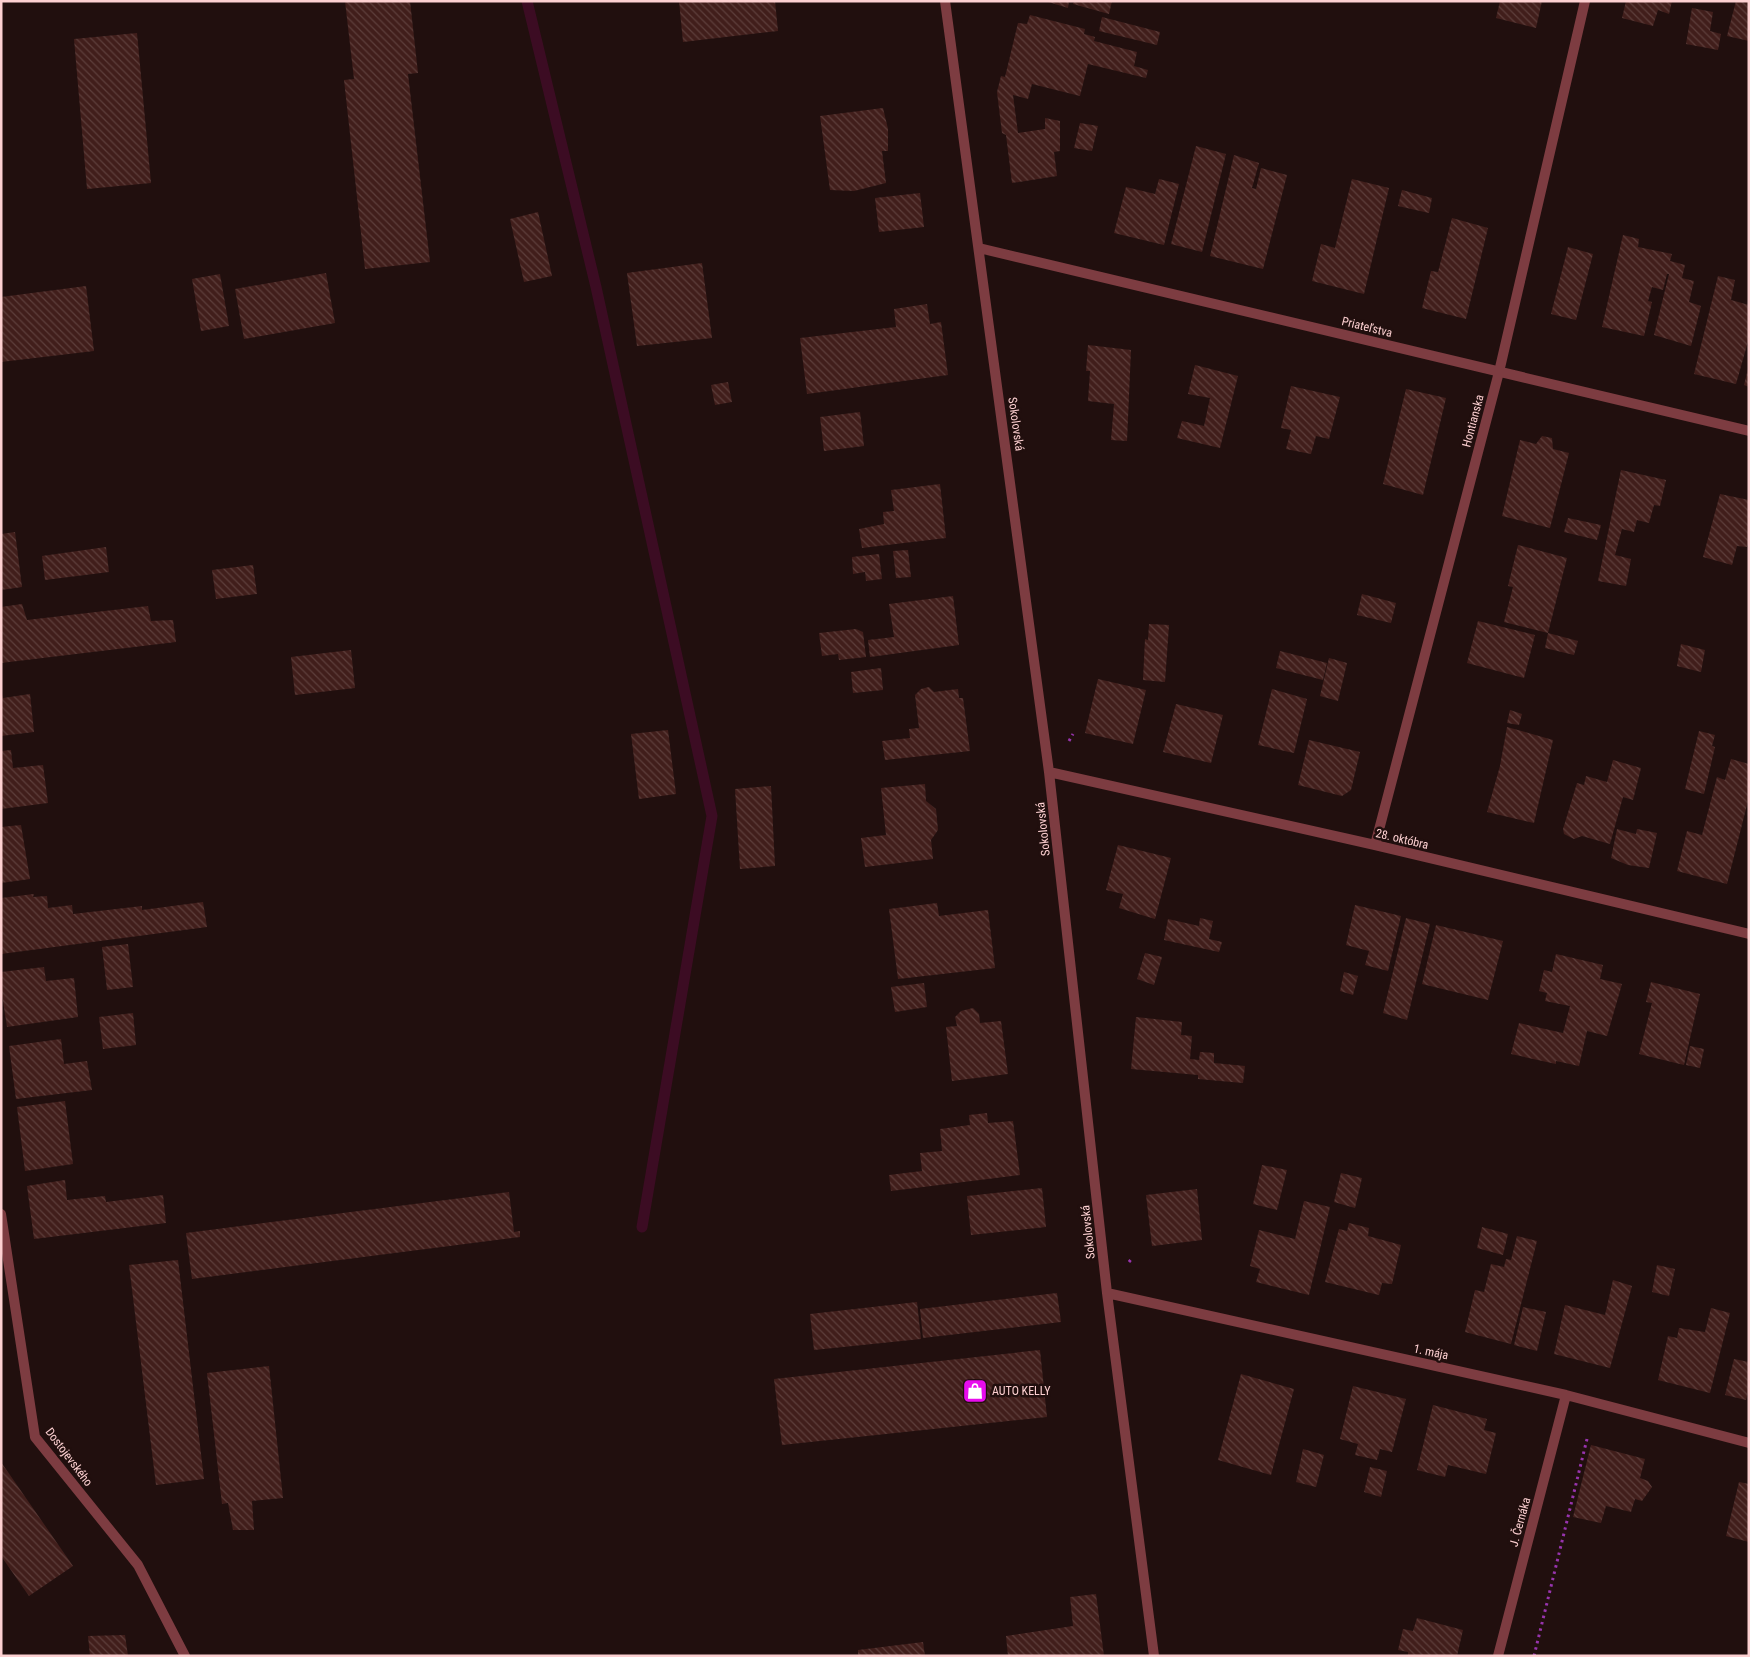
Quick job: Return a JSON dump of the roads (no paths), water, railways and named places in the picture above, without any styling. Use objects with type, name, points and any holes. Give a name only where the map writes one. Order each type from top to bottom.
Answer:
[{"type":"street","name":"Sokolovská","points":[[945,1],[1050,772],[1107,1293],[1154,1656]]},
{"type":"street","name":"Hontianska","points":[[1375,845],[1499,372],[1585,1]]},
{"type":"street","name":"Priateľstva","points":[[979,248],[1255,312],[1749,431]]},
{"type":"street","name":"28. októbra","points":[[1050,772],[1375,845],[1749,934]]},
{"type":"street","name":"Dostojevského","points":[[1,1214],[35,1437],[138,1565],[185,1656]]},
{"type":"street","name":"1. mája","points":[[1107,1293],[1566,1395],[1749,1443]]},
{"type":"street","name":"J. Černáka","points":[[1498,1656],[1566,1395]]},
{"type":"waterway","points":[[527,1],[596,287],[712,816],[642,1227]]},
{"type":"place","name":"AUTO KELLY","points":[[975,1391]]}]
